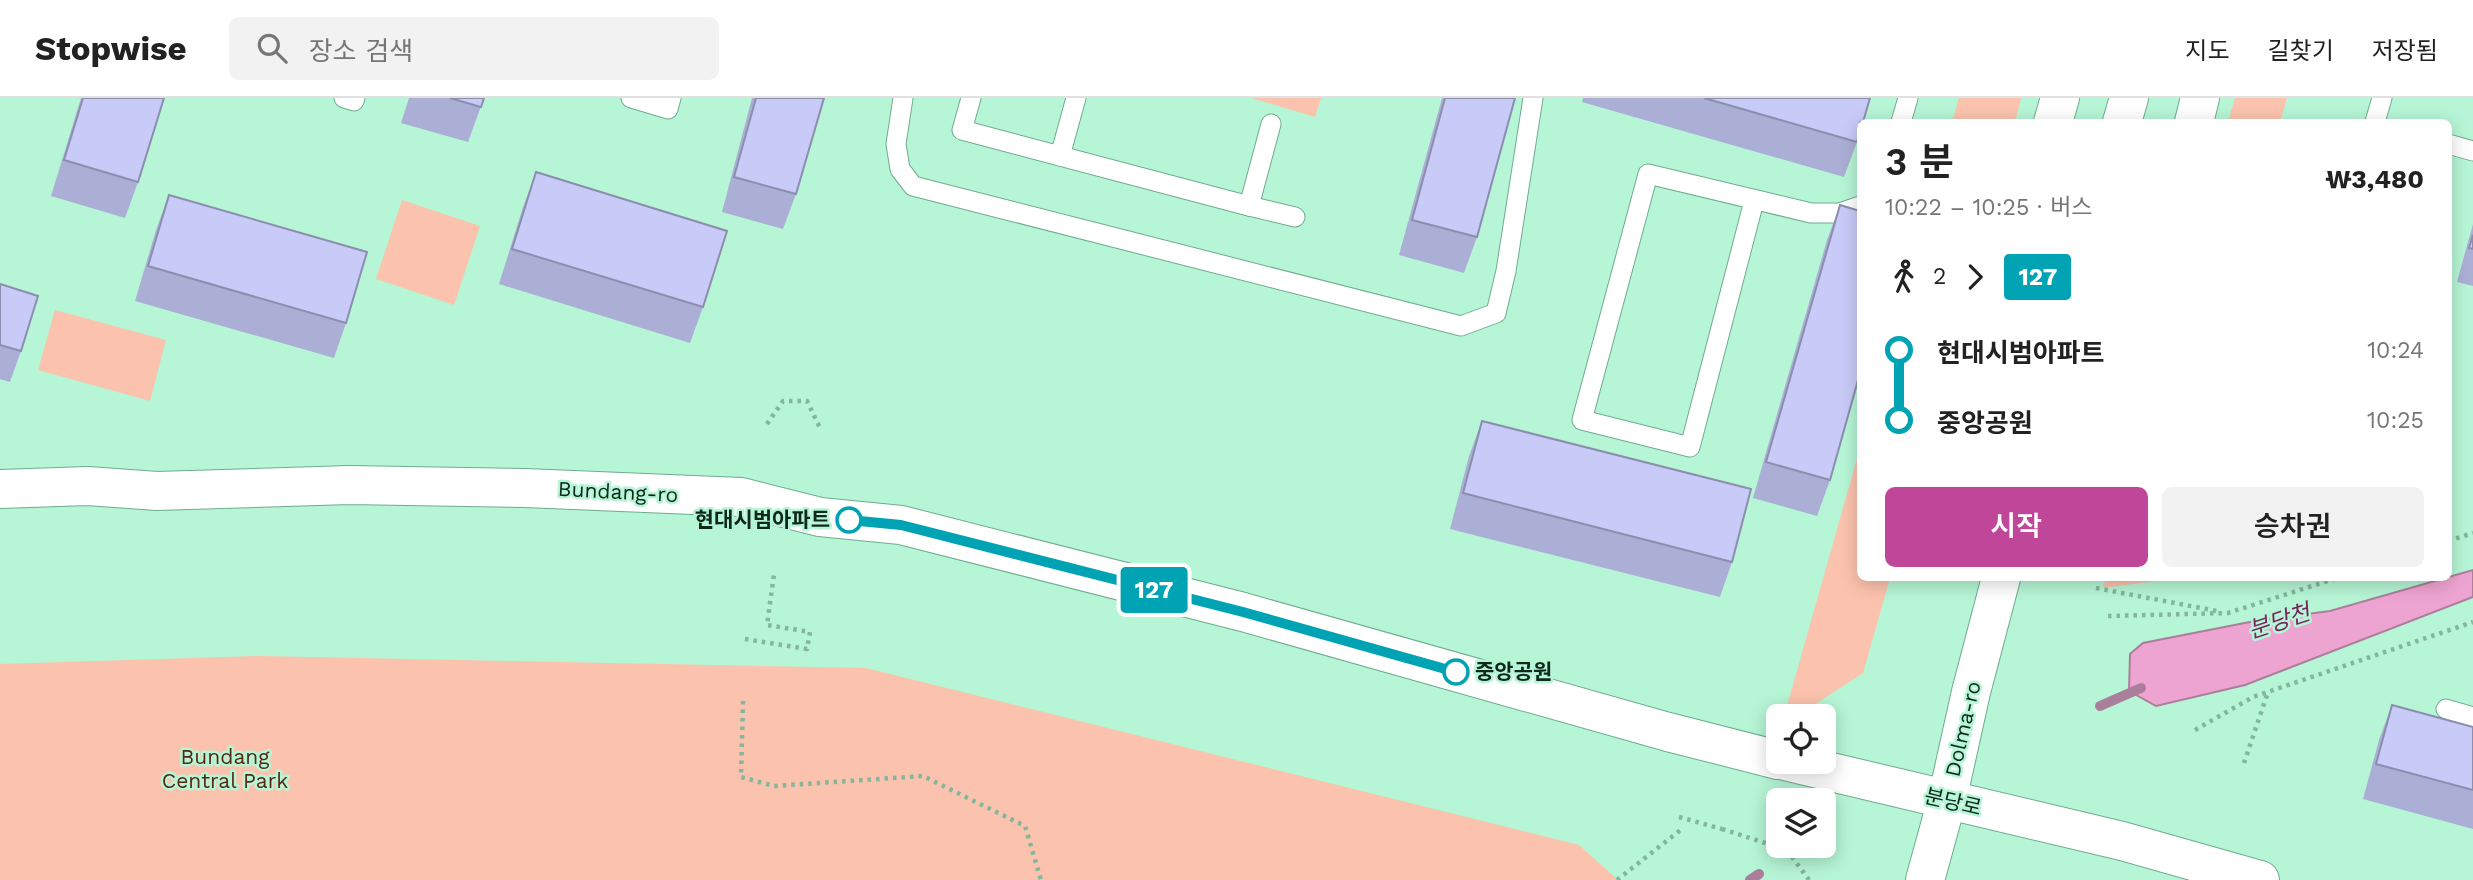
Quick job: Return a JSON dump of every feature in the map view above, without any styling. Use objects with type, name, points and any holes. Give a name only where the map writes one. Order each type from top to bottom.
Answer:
[{"type":"main road","points":[[2054,119],[2060,98]]},
{"type":"main road","points":[[2123,119],[2129,98]]},
{"type":"main road","points":[[2194,119],[2200,98]]},
{"type":"main road","points":[[0,489],[88,486],[157,491],[349,485],[741,496],[820,517],[901,525],[1243,612],[1668,732],[1766,757]]},
{"type":"main road","name":"Dolma-ro","points":[[1924,880],[1947,800],[1971,692],[2000,581]]},
{"type":"main road","name":"분당로","points":[[1836,773],[2122,841],[2260,880]]},
{"type":"lane","points":[[344,98],[354,101],[355,98]]},
{"type":"lane","points":[[631,98],[668,109],[671,98]]},
{"type":"lane","points":[[903,98],[896,144],[900,169],[913,186],[1461,327],[1496,313],[1506,271],[1533,98]]},
{"type":"lane","points":[[971,98],[962,130],[1295,217]]},
{"type":"lane","points":[[1060,156],[1076,98]]},
{"type":"lane","points":[[1902,119],[1908,98]]},
{"type":"lane","points":[[2376,119],[2382,98]]},
{"type":"lane","points":[[1249,206],[1271,124]]},
{"type":"lane","points":[[2452,145],[2473,151]]},
{"type":"lane","points":[[1754,201],[1690,447],[1582,420],[1648,174],[1811,213],[1840,212],[1857,207]]},
{"type":"lane","points":[[2446,709],[2473,717]]},
{"type":"path","points":[[767,424],[783,401],[807,401],[821,430]]},
{"type":"path","points":[[2452,540],[2473,533]]},
{"type":"path","points":[[745,639],[807,649],[810,632],[767,625],[775,574]]},
{"type":"path","points":[[2108,616],[2228,613],[2328,581]]},
{"type":"path","points":[[2096,588],[2228,613]]},
{"type":"path","points":[[2195,730],[2252,697],[2473,622]]},
{"type":"path","points":[[2244,763],[2268,692]]},
{"type":"path","points":[[743,701],[741,777],[774,786],[923,776],[1024,826],[1041,880]]},
{"type":"path","points":[[1679,817],[1787,850],[1809,880]]},
{"type":"path","points":[[1617,880],[1683,828]]},
{"type":"green space","points":[[1252,98],[1321,98],[1315,117]]},
{"type":"green space","points":[[1959,98],[2021,98],[2016,119],[1953,119]]},
{"type":"green space","points":[[2235,98],[2287,98],[2281,119],[2229,119]]},
{"type":"green space","points":[[402,200],[480,226],[454,305],[376,279]]},
{"type":"green space","points":[[55,310],[166,340],[150,401],[38,370]]},
{"type":"green space","points":[[1857,459],[1857,581],[1889,581],[1863,673],[1815,704],[1788,704]]},
{"type":"green space","points":[[2105,581],[2156,581],[2103,588]]},
{"type":"green space","name":"Bundang Central Park","points":[[259,656],[866,668],[1579,845],[1618,880],[0,880],[0,664]]},
{"type":"water","points":[[2473,570],[2473,597],[2245,685],[2156,706],[2129,691],[2130,654],[2143,643],[2260,620],[2330,611],[2435,581],[2452,581],[2452,576]]},
{"type":"building","points":[[83,98],[164,98],[138,182],[64,160]]},
{"type":"building","points":[[450,98],[484,98],[481,107]]},
{"type":"building","points":[[756,98],[824,98],[796,194],[734,177]]},
{"type":"building","points":[[1445,98],[1515,98],[1477,237],[1412,220]]},
{"type":"building","points":[[1704,98],[1870,98],[1864,119],[1857,119],[1857,142]]},
{"type":"building","points":[[536,172],[727,231],[703,307],[512,249]]},
{"type":"building","points":[[169,195],[367,252],[346,323],[148,266]]},
{"type":"building","points":[[1840,205],[1857,210],[1857,384],[1830,480],[1766,462]]},
{"type":"building","points":[[0,284],[38,296],[21,351],[0,345]]},
{"type":"building","points":[[1482,421],[1751,489],[1732,562],[1463,493]]},
{"type":"building","points":[[2392,705],[2473,727],[2473,790],[2376,764]]},
{"type":"waterway","name":"분당천","points":[[2100,706],[2141,688]]},
{"type":"waterway","name":"분당천","points":[[1750,880],[1759,874]]},
{"type":"bus line","name":"127","points":[[849,520],[901,525],[1243,612],[1456,672]]},
{"type":"place","name":"현대시범아파트","points":[[849,520]]},
{"type":"place","name":"중앙공원","points":[[1456,672]]}]
